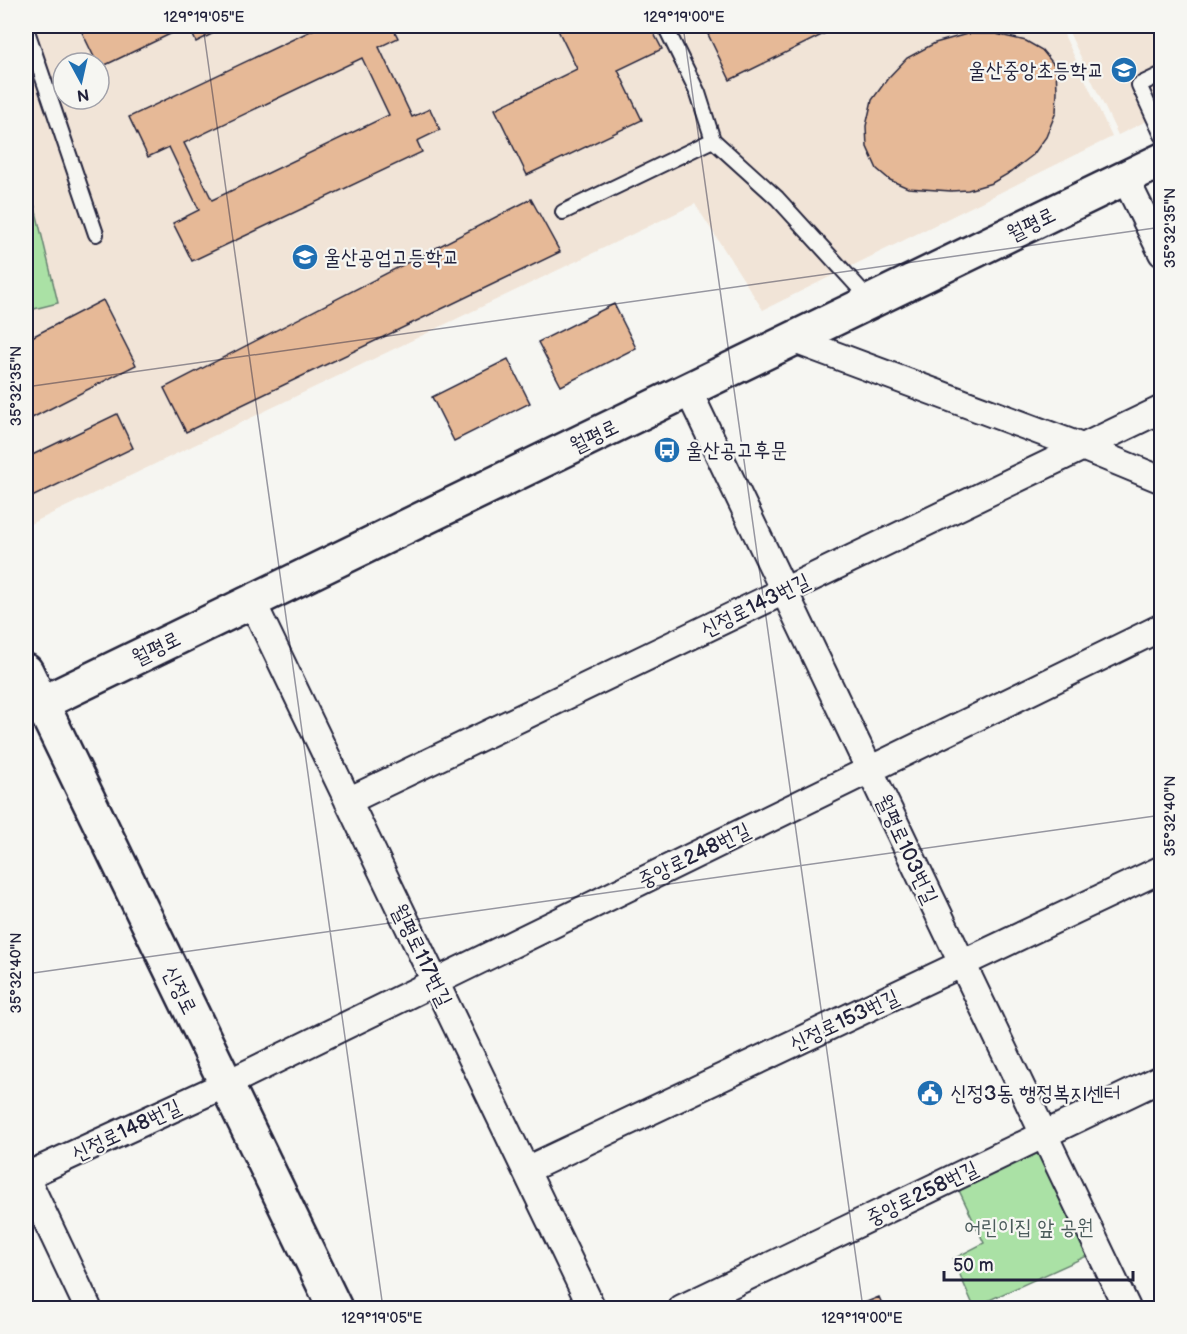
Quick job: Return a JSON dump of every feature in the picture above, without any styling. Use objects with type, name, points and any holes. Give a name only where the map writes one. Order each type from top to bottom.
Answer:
[{"type":"main road","name":"월평로","points":[[33,707],[1161,160]]},
{"type":"main road","name":"신정로","points":[[26,671],[33,707],[226,1084],[335,1308]]},
{"type":"street","points":[[1125,178],[1161,253]]},
{"type":"street","points":[[792,339],[1082,447],[1161,480]]},
{"type":"street","name":"월평로103번길","points":[[688,390],[1127,1308]]},
{"type":"street","name":"신정로143번길","points":[[348,801],[1161,409]]},
{"type":"street","name":"월평로117번길","points":[[252,601],[592,1308]]},
{"type":"street","name":"중앙로248번길","points":[[226,1084],[1161,627]]},
{"type":"street","name":"신정로153번길","points":[[525,1170],[1161,869]]},
{"type":"street","name":"중앙로258번길","points":[[682,1308],[1161,1078]]},
{"type":"street","name":"신정로148번길","points":[[26,1177],[226,1084]]},
{"type":"street","points":[[26,1177],[88,1308]]},
{"type":"lane","points":[[665,26],[698,93],[713,140],[777,198],[871,301]]},
{"type":"lane","points":[[26,28],[96,234]]},
{"type":"lane","points":[[1161,74],[1138,85],[1161,135]]},
{"type":"lane","points":[[563,212],[713,140]]},
{"type":"shaded area","name":"울산공업고등학교","points":[[26,26],[1060,26],[1112,137],[763,310],[695,204],[26,526]]},
{"type":"shaded area","name":"울산중앙초등학교","points":[[1066,26],[1161,26],[1161,114],[1118,135]]},
{"type":"green space","points":[[26,170],[58,303],[26,311]]},
{"type":"green space","name":"어린이집 앞 공원","points":[[1041,1142],[1096,1252],[974,1307],[953,1259],[984,1243],[956,1184]]},
{"type":"building","points":[[79,26],[187,26],[111,62],[111,51],[91,51]]},
{"type":"building","points":[[189,26],[223,26],[224,28],[196,42]]},
{"type":"building","points":[[321,26],[392,26],[398,38],[379,47],[412,117],[430,109],[440,130],[417,141],[422,152],[192,261],[173,223],[199,210],[169,147],[148,157],[129,117]],"holes":[[[362,58],[389,115],[212,200],[184,143]]]},
{"type":"building","points":[[556,26],[650,26],[662,49],[618,70],[642,120],[527,175],[495,109],[577,69]]},
{"type":"building","points":[[704,26],[840,26],[730,80]]},
{"type":"building","points":[[967,34],[996,34],[1026,41],[1042,50],[1056,67],[1056,112],[1046,137],[1033,155],[1011,172],[992,183],[968,190],[908,188],[890,180],[877,169],[867,147],[866,126],[872,100],[907,58],[935,43]]},
{"type":"building","points":[[531,199],[560,252],[186,432],[164,388]]},
{"type":"building","points":[[103,300],[136,365],[26,421],[26,340]]},
{"type":"building","points":[[614,304],[636,348],[561,386],[538,342]]},
{"type":"building","points":[[508,359],[530,403],[454,441],[432,397]]},
{"type":"building","points":[[117,414],[133,448],[28,499],[26,458]]},
{"type":"building","points":[[879,1297],[884,1308],[852,1308]]},
{"type":"place","name":"울산중앙초등학교","points":[[1124,70]]},
{"type":"place","name":"울산공업고등학교","points":[[305,257]]},
{"type":"place","name":"울산공고후문","points":[[667,450]]},
{"type":"place","name":"신정3동 행정복지센터","points":[[930,1093]]}]
